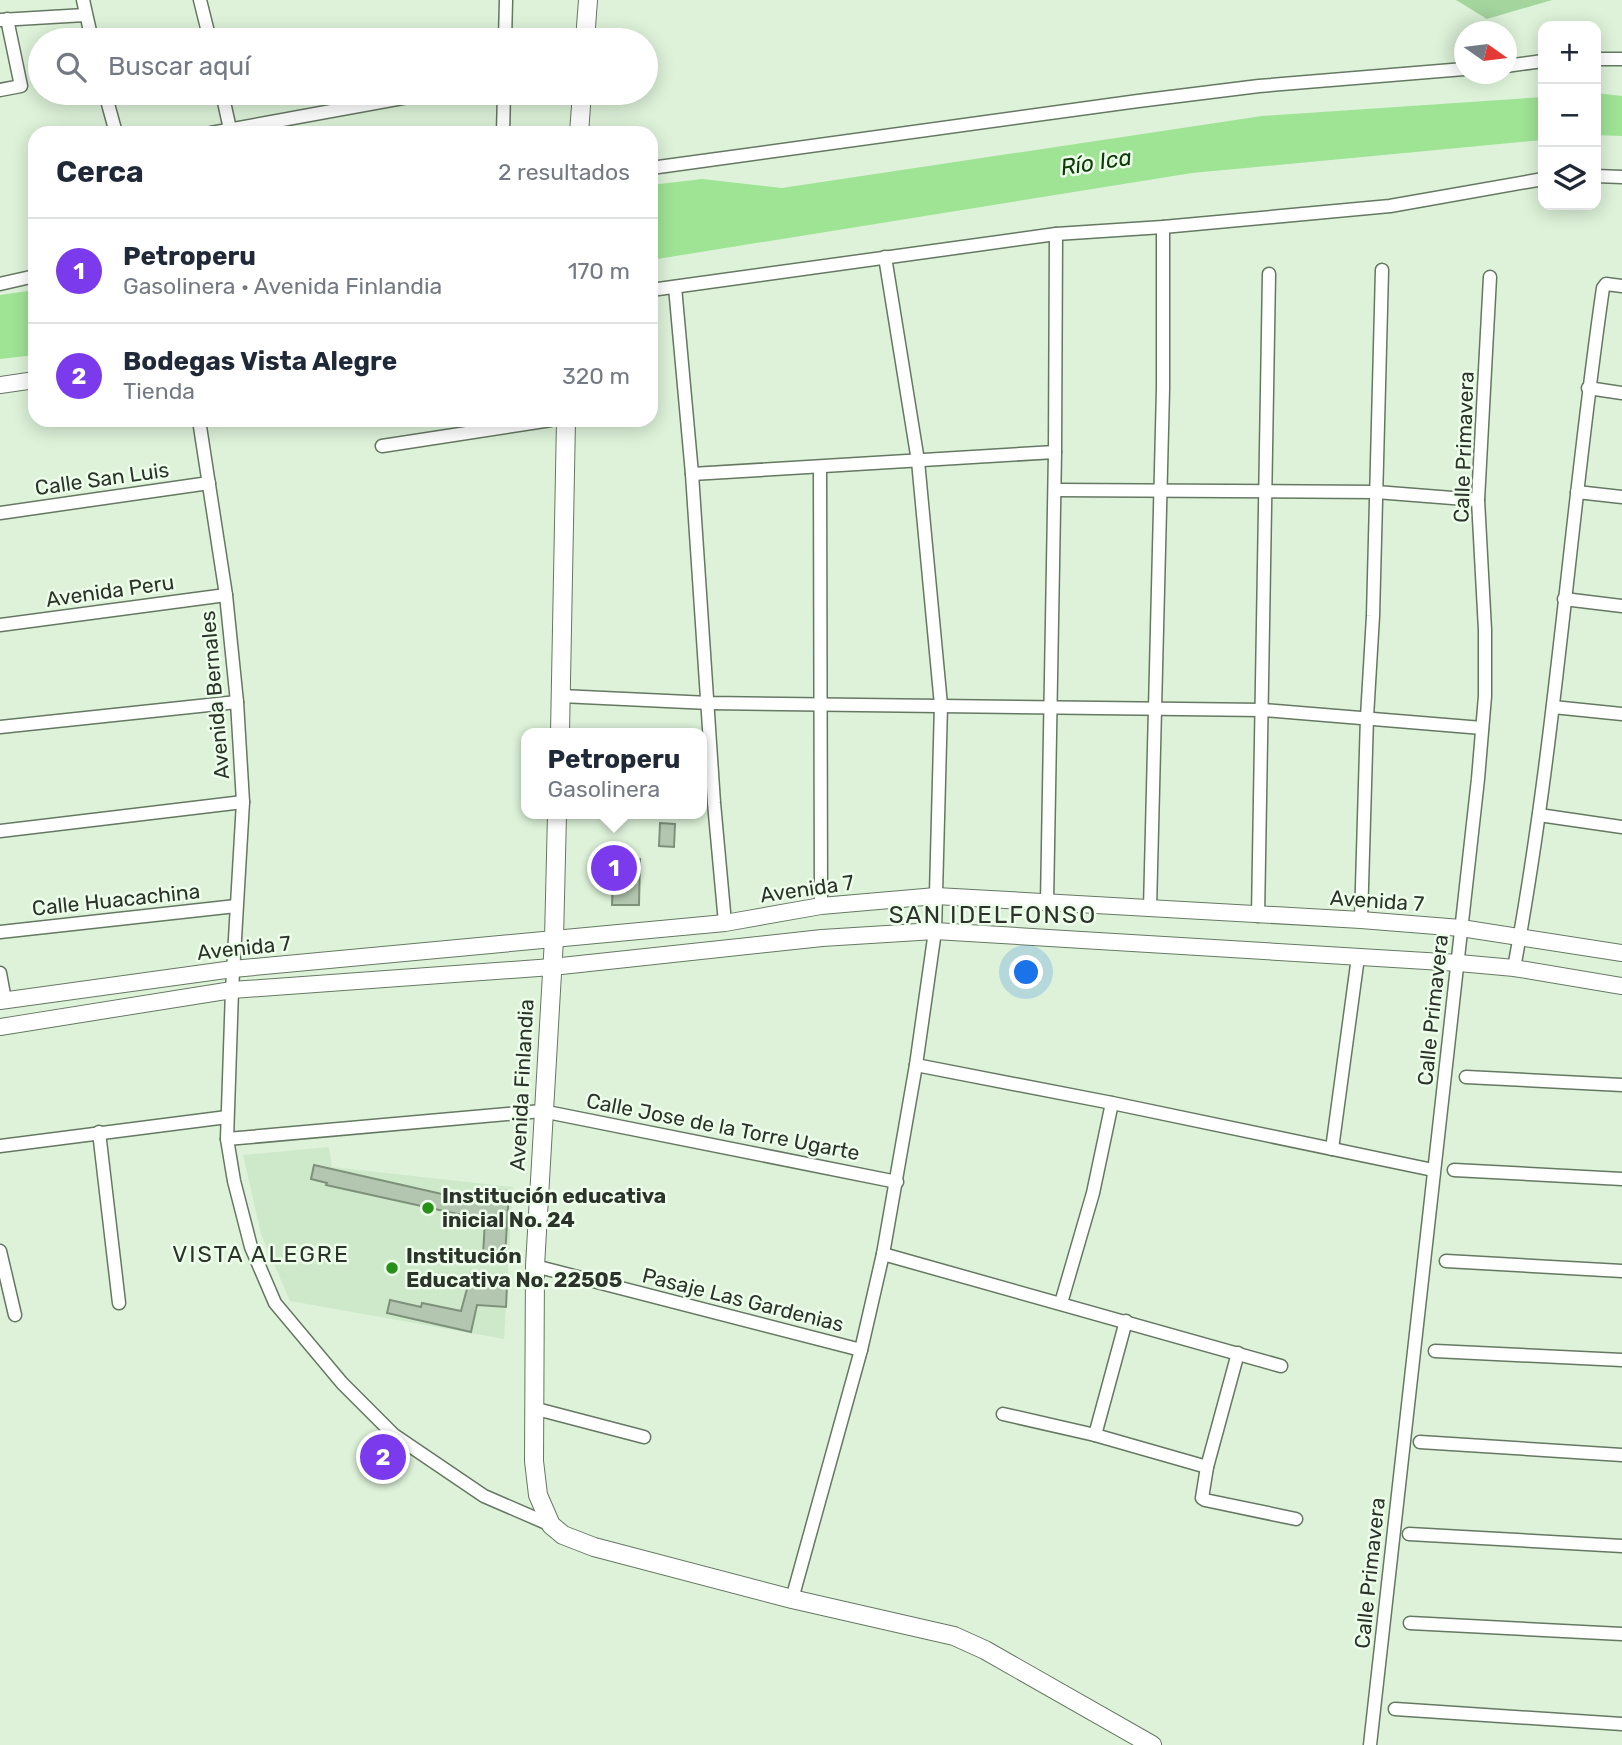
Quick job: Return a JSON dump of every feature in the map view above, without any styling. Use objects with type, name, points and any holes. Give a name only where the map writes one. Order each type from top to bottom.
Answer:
[{"type":"main road","points":[[586,28],[588,0]]},
{"type":"main road","points":[[580,126],[581,105]]},
{"type":"main road","points":[[560,728],[566,427]]},
{"type":"main road","name":"Avenida Finlandia","points":[[551,1525],[538,1494],[533,1408],[535,1266],[554,939],[557,819]]},
{"type":"main road","points":[[551,1525],[563,1535],[594,1547],[792,1599],[954,1636],[985,1650],[1152,1745]]},
{"type":"street","points":[[83,0],[89,28]]},
{"type":"street","points":[[200,0],[207,28]]},
{"type":"street","points":[[505,28],[506,0]]},
{"type":"street","points":[[0,90],[22,86],[4,19],[85,15]]},
{"type":"street","points":[[1601,59],[1622,59]]},
{"type":"street","points":[[1517,65],[1538,62]]},
{"type":"street","points":[[658,167],[1259,86],[1454,70]]},
{"type":"street","points":[[109,105],[114,126]]},
{"type":"street","points":[[225,105],[229,126]]},
{"type":"street","points":[[247,126],[363,105]]},
{"type":"street","points":[[503,126],[504,105]]},
{"type":"street","points":[[1601,176],[1622,177]]},
{"type":"street","points":[[658,289],[1056,234],[1390,206],[1538,180]]},
{"type":"street","points":[[1150,909],[1163,389],[1163,227]]},
{"type":"street","points":[[1047,902],[1055,490],[1056,234]]},
{"type":"street","points":[[792,1599],[861,1350],[883,1254],[916,1065],[935,931],[941,705],[918,461],[885,257]]},
{"type":"street","points":[[1361,920],[1373,616],[1382,270]]},
{"type":"street","points":[[1258,916],[1269,274]]},
{"type":"street","name":"Calle Primavera","points":[[1370,1745],[1433,1170],[1459,963],[1485,696],[1485,630],[1478,500],[1490,277]]},
{"type":"street","points":[[0,284],[28,278]]},
{"type":"street","points":[[1514,968],[1539,815],[1553,707],[1588,388],[1602,288],[1606,284],[1622,286]]},
{"type":"street","points":[[674,288],[692,474],[714,803],[726,923]]},
{"type":"street","points":[[0,385],[28,381]]},
{"type":"street","points":[[1588,388],[1622,393]]},
{"type":"street","name":"Avenida Bernales","points":[[200,427],[226,595],[237,702],[243,802],[227,1139],[234,1181],[251,1247],[275,1303],[342,1383],[394,1434],[484,1496],[551,1525]]},
{"type":"street","points":[[382,446],[506,427]]},
{"type":"street","points":[[692,474],[1055,452]]},
{"type":"street","points":[[820,467],[821,906]]},
{"type":"street","name":"Calle San Luis","points":[[0,513],[209,483]]},
{"type":"street","points":[[1055,490],[1376,492],[1478,500]]},
{"type":"street","points":[[1577,492],[1622,497]]},
{"type":"street","name":"Avenida Peru","points":[[0,625],[226,595]]},
{"type":"street","points":[[1564,600],[1622,606]]},
{"type":"street","points":[[561,696],[707,703],[1263,710],[1482,728]]},
{"type":"street","points":[[0,727],[237,702]]},
{"type":"street","points":[[1553,707],[1622,714]]},
{"type":"street","points":[[0,831],[243,802]]},
{"type":"street","points":[[1539,815],[1622,827]]},
{"type":"street","name":"Avenida 7","points":[[2,1001],[233,969],[726,923],[821,906],[936,896],[1461,928],[1622,953]]},
{"type":"street","name":"Calle Huacachina","points":[[0,932],[236,906]]},
{"type":"street","name":"Avenida 7","points":[[0,1027],[232,990],[552,967],[822,938],[935,931],[1459,963],[1514,968],[1622,986]]},
{"type":"street","points":[[1332,1149],[1358,957]]},
{"type":"street","points":[[0,973],[2,1001]]},
{"type":"street","points":[[916,1065],[1112,1102],[1433,1170]]},
{"type":"street","points":[[1466,1076],[1622,1085]]},
{"type":"street","points":[[1062,1303],[1093,1193],[1112,1102]]},
{"type":"street","name":"Calle Jose de la Torre Ugarte","points":[[227,1139],[542,1111],[897,1182]]},
{"type":"street","points":[[0,1146],[228,1116]]},
{"type":"street","points":[[99,1132],[119,1303]]},
{"type":"street","points":[[1454,1170],[1622,1179]]},
{"type":"street","points":[[0,1251],[15,1315]]},
{"type":"street","points":[[883,1254],[1281,1366]]},
{"type":"street","points":[[1446,1261],[1622,1270]]},
{"type":"street","name":"Pasaje Las Gardenias","points":[[535,1266],[861,1350]]},
{"type":"street","points":[[1095,1435],[1126,1321]]},
{"type":"street","points":[[1435,1351],[1622,1360]]},
{"type":"street","points":[[1238,1353],[1202,1494],[1205,1500],[1296,1519]]},
{"type":"street","points":[[533,1408],[644,1437]]},
{"type":"street","points":[[1003,1414],[1095,1435],[1208,1467]]},
{"type":"street","points":[[1420,1442],[1622,1455]]},
{"type":"street","points":[[1409,1534],[1622,1546]]},
{"type":"street","points":[[1409,1623],[1622,1634]]},
{"type":"street","points":[[1395,1709],[1622,1724]]},
{"type":"shaded area","points":[[1456,0],[1552,0],[1487,19]]},
{"type":"shaded area","name":"Institución Educativa No. 22505","points":[[329,1147],[332,1167],[513,1187],[504,1339],[290,1301],[261,1234],[243,1155]]},
{"type":"water","points":[[1601,94],[1622,96],[1622,136],[1601,135]]},
{"type":"water","name":"Río Ica","points":[[1538,97],[1538,140],[1192,173],[658,259],[658,184],[702,179],[782,188],[1262,116]]},
{"type":"water","points":[[28,291],[28,356],[0,359],[0,295]]},
{"type":"building","points":[[660,823],[675,824],[674,847],[659,846]]},
{"type":"building","points":[[594,858],[640,859],[639,905],[612,905],[613,879],[594,879]]},
{"type":"building","points":[[314,1165],[486,1204],[487,1190],[509,1191],[505,1256],[483,1255],[485,1220],[326,1185],[327,1183],[311,1179]]},
{"type":"building","points":[[471,1274],[484,1278],[483,1284],[507,1285],[506,1307],[477,1305],[471,1332],[387,1313],[390,1300],[421,1307],[422,1303],[461,1311]]},
{"type":"place","name":"Petroperu","points":[[614,868]]},
{"type":"place","name":"Institución educativa inicial No. 24","points":[[428,1208]]},
{"type":"place","name":"Institución Educativa No. 22505","points":[[392,1268]]},
{"type":"place","name":"Bodegas Vista Alegre","points":[[383,1457]]},
{"type":"district","name":"SAN IDELFONSO","points":[[993,915]]},
{"type":"district","name":"VISTA ALEGRE","points":[[261,1254]]}]
